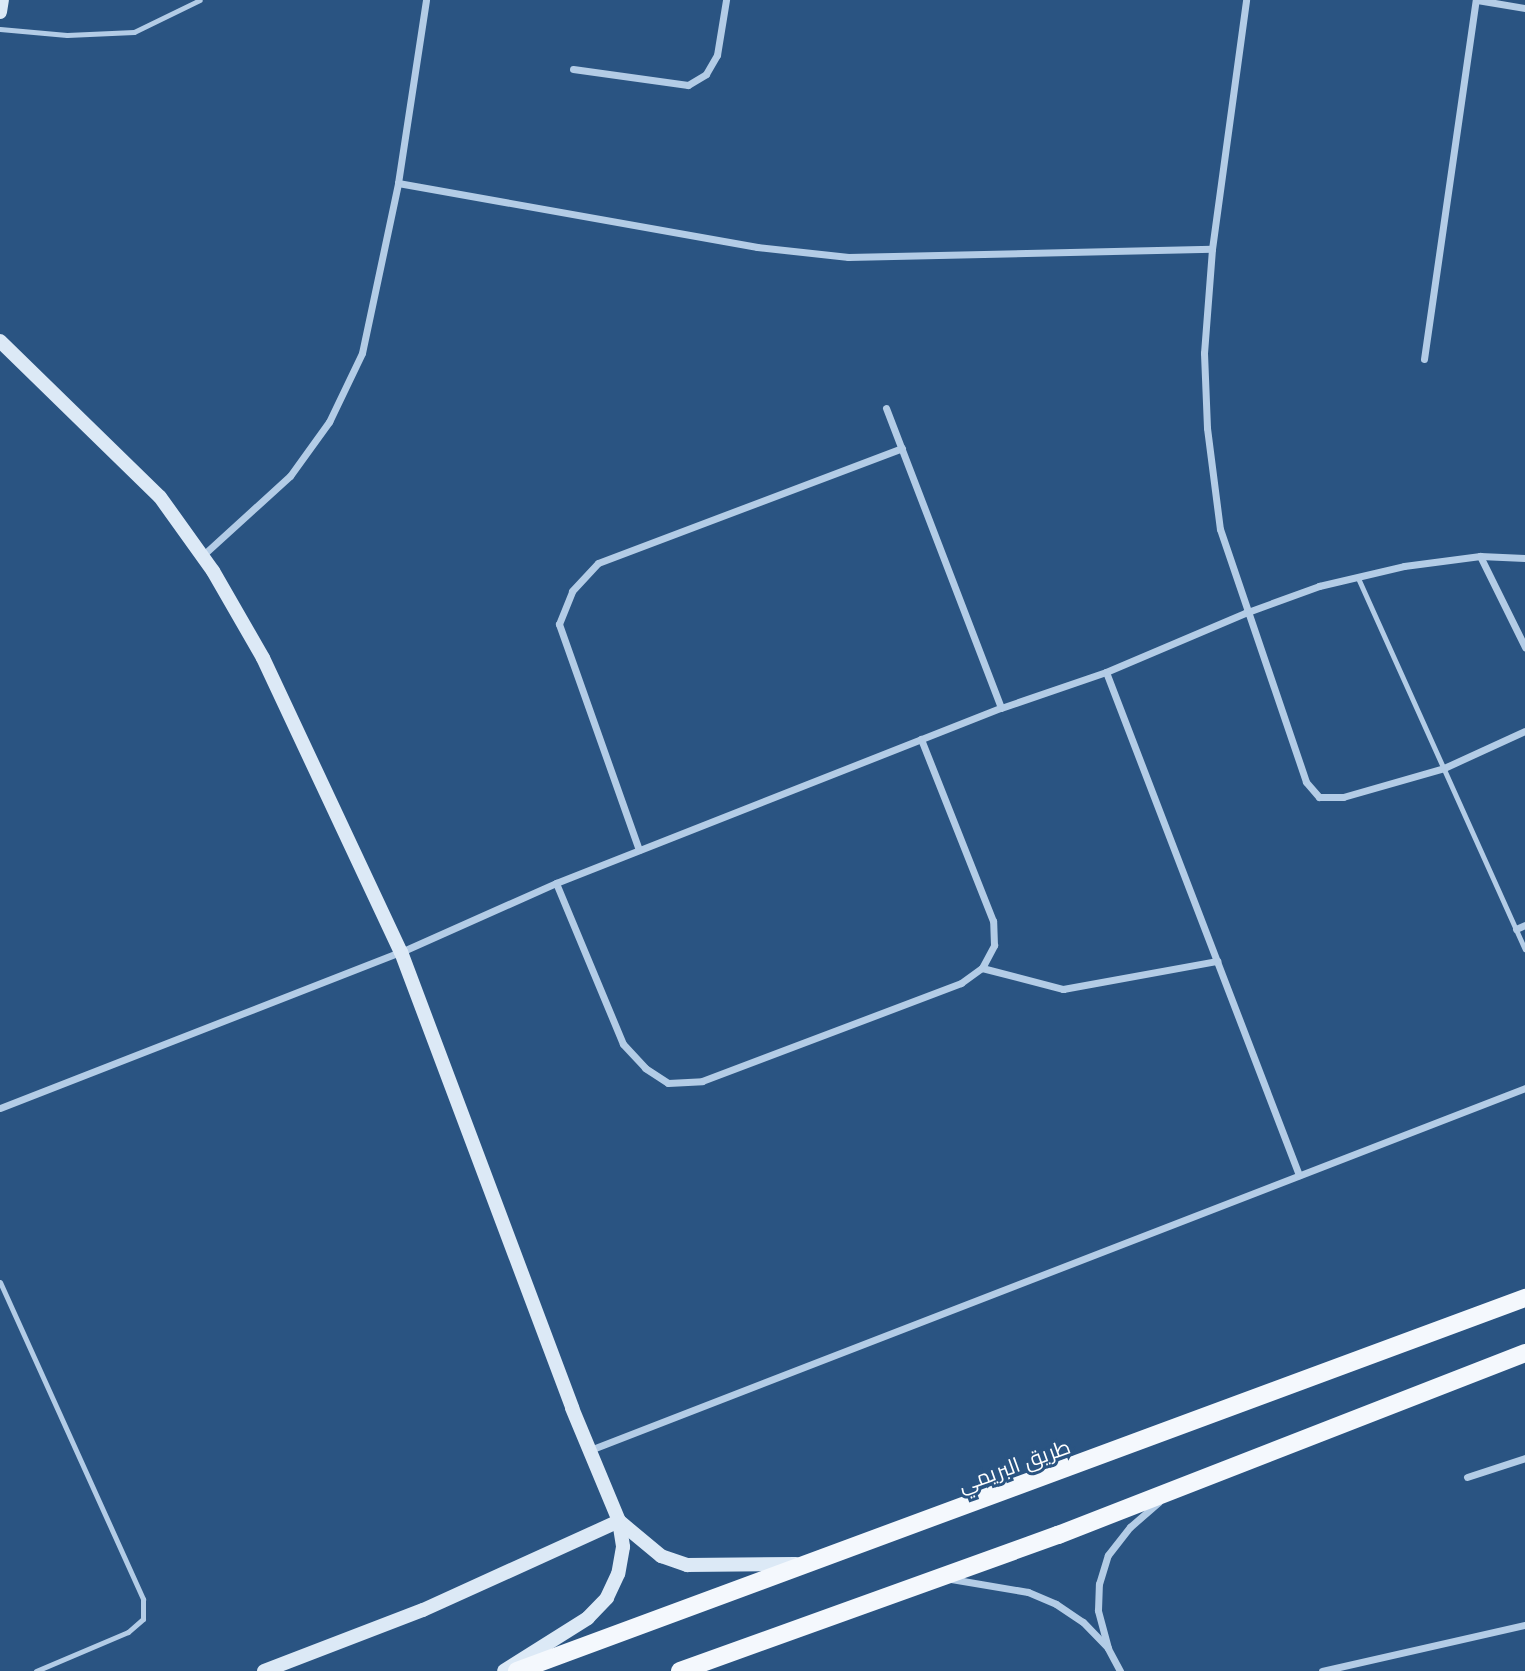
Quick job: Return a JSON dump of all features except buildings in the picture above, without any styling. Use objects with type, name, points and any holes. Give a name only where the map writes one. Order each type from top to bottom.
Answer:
[{"type":"main road","name":"طريق البريمي","points":[[517,1671],[817,1563],[1525,1298]]},
{"type":"main road","points":[[680,1671],[943,1577],[1525,1353]]},
{"type":"street","points":[[0,12],[2,0]]},
{"type":"street","points":[[202,556],[290,476],[329,422],[362,353],[398,183],[426,0]]},
{"type":"street","points":[[573,69],[688,85],[706,74],[717,55],[726,0]]},
{"type":"street","points":[[1246,0],[1212,249],[1204,353],[1207,428],[1220,529],[1245,613],[1306,782],[1319,797],[1343,797],[1444,768],[1525,731]]},
{"type":"street","points":[[1424,359],[1476,0],[1525,8]]},
{"type":"street","points":[[398,183],[757,247],[848,257],[1212,249]]},
{"type":"street","points":[[0,341],[160,497],[202,556],[263,658],[401,952],[590,1450],[620,1521],[621,1561],[607,1598],[589,1618],[505,1671]]},
{"type":"street","points":[[886,408],[1001,708]]},
{"type":"street","points":[[639,850],[559,624],[572,591],[598,564],[902,448]]},
{"type":"street","points":[[0,1108],[401,952],[556,883],[1001,708],[1106,672],[1245,613],[1358,578],[1480,556],[1525,558]]},
{"type":"street","points":[[1480,556],[1525,648]]},
{"type":"street","points":[[1106,672],[1299,1175]]},
{"type":"street","points":[[556,883],[623,1044],[645,1068],[668,1083],[702,1081],[961,983],[982,968],[994,945],[993,920],[921,740]]},
{"type":"street","points":[[1516,929],[1525,925]]},
{"type":"street","points":[[982,968],[1063,989],[1217,961]]},
{"type":"street","points":[[590,1450],[1525,1087]]},
{"type":"street","points":[[1467,1477],[1525,1458]]},
{"type":"street","points":[[1120,1671],[1108,1648],[1098,1610],[1099,1584],[1108,1555],[1130,1527],[1172,1490]]},
{"type":"street","points":[[620,1521],[661,1556],[687,1565],[817,1563]]},
{"type":"street","points":[[264,1671],[423,1610],[620,1521]]},
{"type":"street","points":[[943,1577],[1028,1592],[1083,1622],[1108,1648]]},
{"type":"street","points":[[1322,1671],[1525,1625]]},
{"type":"lane","points":[[0,29],[67,35],[134,32],[200,0]]},
{"type":"lane","points":[[1358,578],[1525,949]]},
{"type":"lane","points":[[0,1282],[143,1599],[142,1619],[128,1632],[36,1671]]}]
